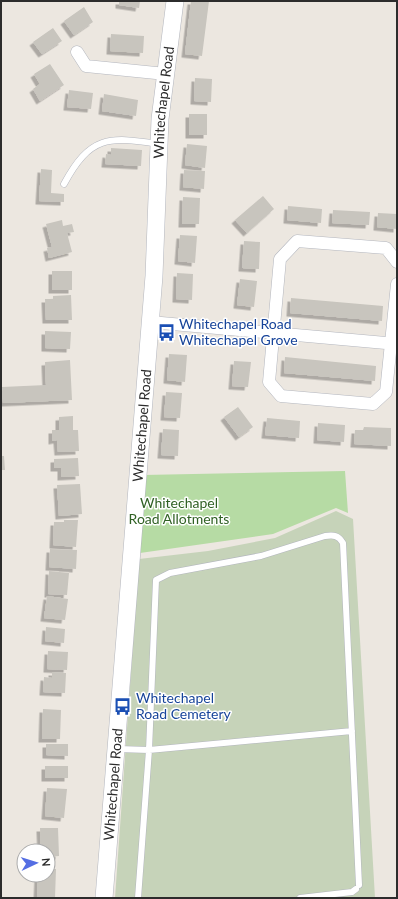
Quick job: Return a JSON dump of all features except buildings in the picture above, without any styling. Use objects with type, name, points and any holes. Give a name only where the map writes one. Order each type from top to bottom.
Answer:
[{"type":"main road","name":"Whitechapel Road","points":[[104,898],[150,322],[160,144],[160,118],[175,1]]},
{"type":"street","points":[[77,52],[86,66],[166,74]]},
{"type":"street","points":[[397,262],[386,248],[297,241],[280,259],[269,382],[281,396],[373,404],[386,392],[394,344],[397,284]]},
{"type":"street","points":[[150,322],[394,344]]},
{"type":"lane","points":[[64,184],[74,165],[82,156],[100,143],[120,140],[160,144]]},
{"type":"lane","points":[[138,898],[149,750],[156,580],[170,573],[261,556],[330,535],[335,535],[340,538],[343,543],[352,731],[357,887],[352,892],[300,898]]},
{"type":"lane","points":[[116,749],[149,750],[352,731]]},
{"type":"green space","name":"Whitechapel Road Allotments","points":[[345,471],[348,513],[336,508],[273,534],[140,553],[143,475]]},
{"type":"green space","points":[[336,511],[353,519],[375,898],[115,898],[139,559],[208,551],[275,538]]},
{"type":"place","name":"Whitechapel Road Whitechapel Grove","points":[[166,332]]},
{"type":"place","name":"Whitechapel Road Cemetery","points":[[123,706]]}]
